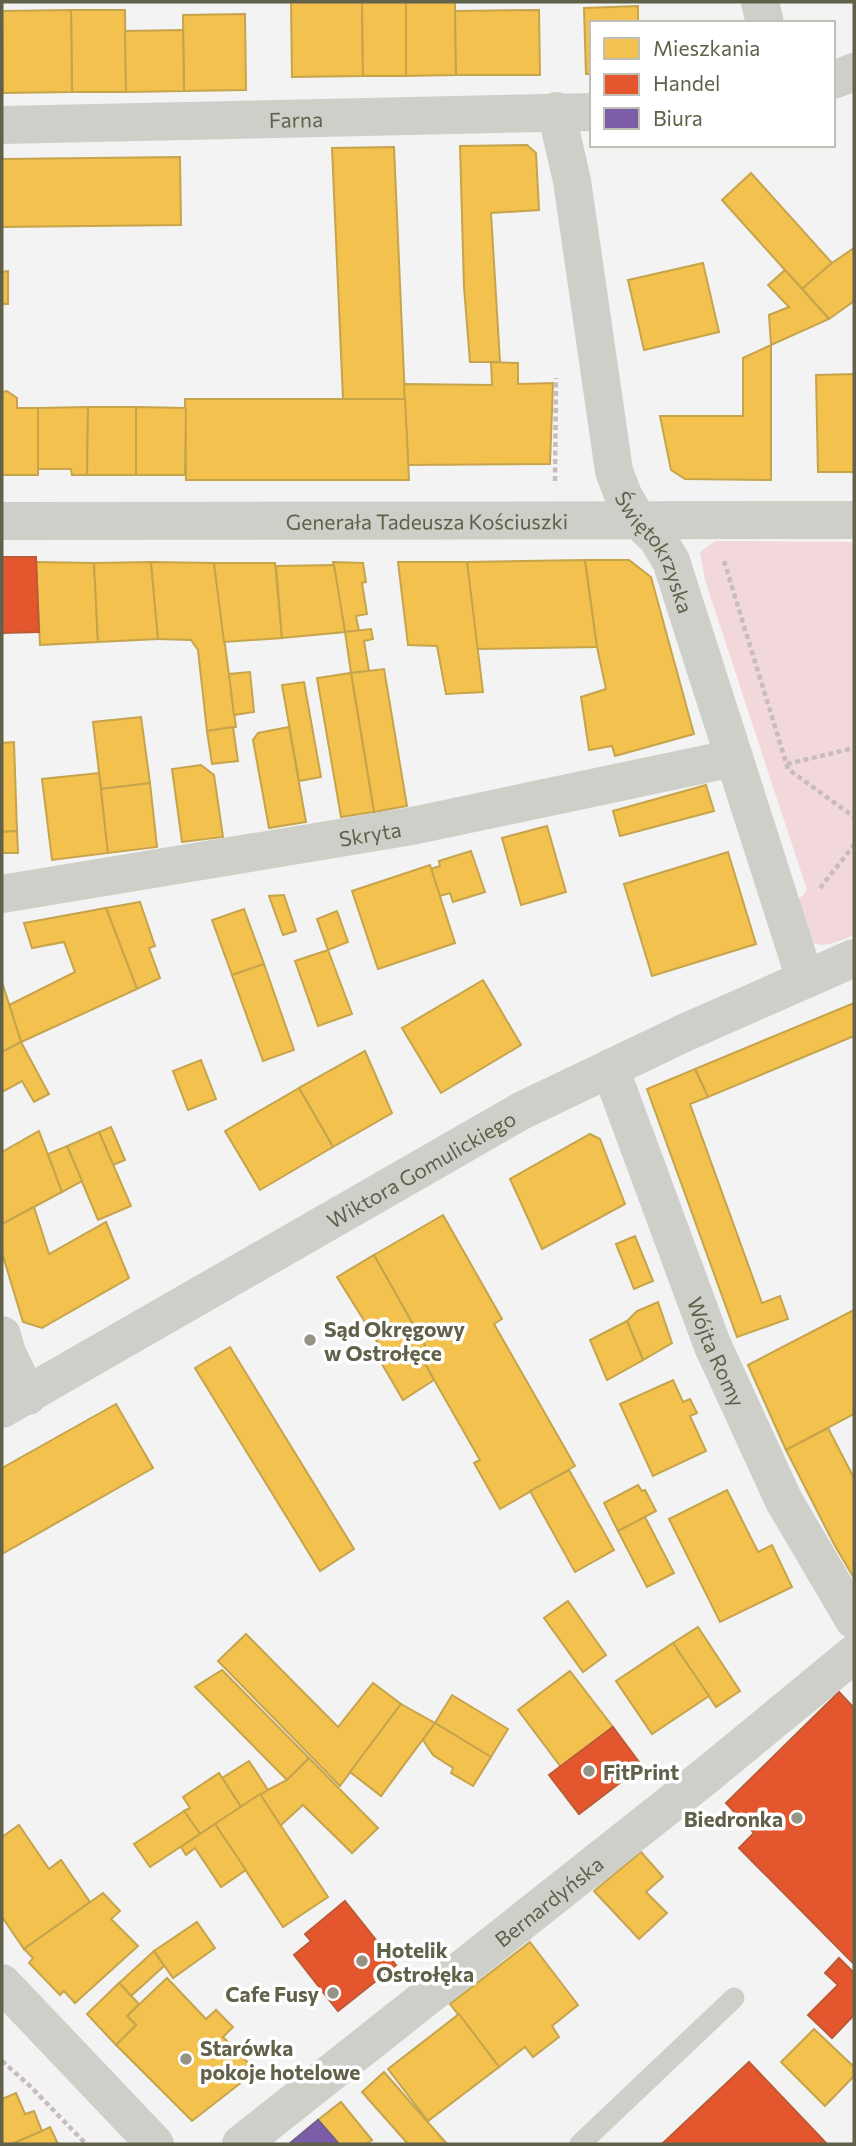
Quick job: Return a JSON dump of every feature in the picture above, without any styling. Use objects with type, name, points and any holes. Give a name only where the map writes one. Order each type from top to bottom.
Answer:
[{"type":"street","points":[[760,2],[765,21]]},
{"type":"street","points":[[835,79],[854,72]]},
{"type":"street","name":"Farna","points":[[2,125],[574,111]]},
{"type":"street","name":"Świętokrzyska","points":[[574,111],[572,181],[614,471],[623,495],[637,519],[657,538],[671,561],[805,979]]},
{"type":"street","name":"Generała Tadeusza Kościuszki","points":[[2,521],[854,520]]},
{"type":"street","name":"Skryta","points":[[2,894],[412,826],[734,758]]},
{"type":"street","name":"Wiktora Gomulickiego","points":[[15,1402],[521,1111],[854,958]]},
{"type":"street","name":"Wójta Romy","points":[[610,1068],[722,1367],[784,1502],[854,1619]]},
{"type":"street","points":[[2,1335],[15,1402]]},
{"type":"street","name":"Bernardyńska","points":[[241,2144],[707,1775],[854,1654]]},
{"type":"street","points":[[2,1983],[155,2144]]},
{"type":"lane","points":[[580,2144],[734,1998]]},
{"type":"path","points":[[555,366],[555,481]]},
{"type":"path","points":[[727,556],[723,563],[788,769],[854,817]]},
{"type":"path","points":[[787,764],[854,747]]},
{"type":"path","points":[[815,893],[854,845]]},
{"type":"path","points":[[2,2061],[86,2144]]},
{"type":"shaded area","points":[[715,541],[854,542],[854,935],[840,941],[821,945],[814,943],[790,910],[807,890],[705,580],[700,552]]},
{"type":"building: Mieszkania","points":[[291,2],[362,2],[363,76],[292,77]]},
{"type":"building: Mieszkania","points":[[362,2],[406,2],[406,76],[363,76]]},
{"type":"building: Mieszkania","points":[[406,2],[455,2],[456,75],[406,76]]},
{"type":"building: Mieszkania","points":[[638,6],[638,21],[590,21],[590,74],[586,74],[584,8]]},
{"type":"building: Mieszkania","points":[[71,10],[125,10],[126,92],[72,92]]},
{"type":"building: Mieszkania","points":[[71,10],[72,92],[3,93],[2,11]]},
{"type":"building: Mieszkania","points":[[539,10],[540,75],[456,75],[455,11]]},
{"type":"building: Mieszkania","points":[[245,14],[246,90],[184,91],[183,15]]},
{"type":"building: Mieszkania","points":[[183,30],[184,91],[126,92],[125,31]]},
{"type":"building: Mieszkania","points":[[527,145],[536,153],[539,210],[491,213],[500,362],[470,362],[464,287],[460,146]]},
{"type":"building: Mieszkania","points":[[394,147],[405,399],[343,399],[332,148]]},
{"type":"building: Mieszkania","points":[[180,157],[181,225],[2,227],[2,159]]},
{"type":"building: Mieszkania","points":[[751,173],[832,263],[802,289],[722,200]]},
{"type":"building: Mieszkania","points":[[854,248],[854,301],[829,319],[802,289]]},
{"type":"building: Mieszkania","points":[[703,263],[719,332],[644,350],[628,280]]},
{"type":"building: Mieszkania","points":[[785,270],[829,319],[771,345],[769,315],[789,307],[768,285]]},
{"type":"building: Mieszkania","points":[[8,271],[8,304],[2,304],[2,272]]},
{"type":"building: Mieszkania","points":[[771,345],[771,480],[685,479],[671,470],[660,416],[743,416],[743,358]]},
{"type":"building: Mieszkania","points":[[491,362],[518,363],[518,384],[553,383],[550,464],[408,465],[404,384],[492,385]]},
{"type":"building: Mieszkania","points":[[854,374],[854,472],[818,472],[816,375]]},
{"type":"building: Mieszkania","points":[[7,391],[17,398],[17,408],[38,408],[38,475],[2,475],[2,392]]},
{"type":"building: Mieszkania","points":[[185,399],[405,399],[409,480],[186,480]]},
{"type":"building: Mieszkania","points":[[88,407],[87,475],[72,475],[71,469],[38,469],[38,408]]},
{"type":"building: Mieszkania","points":[[88,407],[136,407],[136,475],[87,475]]},
{"type":"building: Mieszkania","points":[[136,407],[186,408],[185,475],[136,475]]},
{"type":"building: Mieszkania","points":[[585,560],[597,647],[477,649],[467,562]]},
{"type":"building: Mieszkania","points":[[585,560],[629,560],[651,577],[694,734],[615,756],[612,746],[589,750],[581,697],[606,689],[597,647]]},
{"type":"building: Mieszkania","points":[[36,562],[94,563],[98,642],[40,645]]},
{"type":"building: Mieszkania","points":[[151,562],[158,639],[98,642],[94,563]]},
{"type":"building: Mieszkania","points":[[151,562],[214,563],[236,727],[207,731],[198,650],[191,640],[158,639]]},
{"type":"building: Mieszkania","points":[[333,562],[363,563],[366,582],[362,583],[367,614],[356,616],[359,631],[345,632]]},
{"type":"building: Mieszkania","points":[[398,562],[467,562],[483,692],[446,694],[437,646],[408,645]]},
{"type":"building: Mieszkania","points":[[214,563],[275,563],[282,638],[224,642]]},
{"type":"building: Mieszkania","points":[[334,565],[345,632],[282,638],[276,566]]},
{"type":"building: Mieszkania","points":[[371,629],[373,639],[364,641],[369,671],[351,673],[345,632]]},
{"type":"building: Mieszkania","points":[[384,669],[407,806],[374,812],[351,673]]},
{"type":"building: Mieszkania","points":[[250,672],[254,712],[234,715],[229,674]]},
{"type":"building: Mieszkania","points":[[351,673],[374,812],[341,817],[317,678]]},
{"type":"building: Mieszkania","points":[[304,682],[321,777],[299,781],[282,685]]},
{"type":"building: Mieszkania","points":[[141,717],[150,783],[101,789],[93,722]]},
{"type":"building: Mieszkania","points":[[233,727],[238,761],[212,764],[207,731]]},
{"type":"building: Mieszkania","points":[[289,727],[306,822],[269,828],[253,740],[258,733]]},
{"type":"building: Mieszkania","points":[[14,742],[17,831],[2,832],[2,743]]},
{"type":"building: Mieszkania","points":[[201,765],[214,775],[223,837],[182,842],[172,769]]},
{"type":"building: Mieszkania","points":[[99,773],[108,853],[52,860],[42,779]]},
{"type":"building: Mieszkania","points":[[150,783],[157,847],[108,853],[101,789]]},
{"type":"building: Mieszkania","points":[[706,785],[714,811],[620,836],[613,811]]},
{"type":"building: Mieszkania","points":[[547,826],[566,892],[521,905],[502,838]]},
{"type":"building: Mieszkania","points":[[17,831],[18,853],[2,853],[2,832]]},
{"type":"building: Mieszkania","points":[[471,851],[485,892],[453,902],[450,893],[440,896],[431,869],[440,866],[439,861]]},
{"type":"building: Mieszkania","points":[[728,852],[756,944],[652,976],[624,884]]},
{"type":"building: Mieszkania","points":[[430,865],[455,943],[378,969],[352,891]]},
{"type":"building: Mieszkania","points":[[284,895],[296,931],[283,935],[269,896]]},
{"type":"building: Mieszkania","points":[[140,902],[155,946],[149,948],[160,978],[137,989],[106,908]]},
{"type":"building: Mieszkania","points":[[106,908],[137,989],[21,1042],[9,1005],[75,972],[64,942],[32,948],[24,923]]},
{"type":"building: Mieszkania","points":[[244,909],[264,964],[232,975],[212,920]]},
{"type":"building: Mieszkania","points":[[337,911],[348,942],[328,950],[317,919]]},
{"type":"building: Mieszkania","points":[[328,950],[352,1014],[318,1026],[295,961]]},
{"type":"building: Mieszkania","points":[[264,964],[294,1050],[263,1061],[232,975]]},
{"type":"building: Mieszkania","points":[[483,980],[521,1045],[441,1093],[402,1028]]},
{"type":"building: Mieszkania","points":[[2,982],[21,1042],[2,1052]]},
{"type":"building: Mieszkania","points":[[854,1003],[854,1036],[708,1097],[695,1069]]},
{"type":"building: Mieszkania","points":[[21,1042],[49,1094],[34,1102],[22,1081],[2,1092],[2,1052]]},
{"type":"building: Mieszkania","points":[[365,1051],[392,1113],[333,1147],[299,1088]]},
{"type":"building: Mieszkania","points":[[201,1060],[216,1099],[188,1110],[173,1071]]},
{"type":"building: Mieszkania","points":[[695,1069],[708,1097],[690,1104],[762,1303],[780,1296],[788,1319],[737,1337],[647,1089]]},
{"type":"building: Mieszkania","points":[[299,1088],[333,1147],[260,1190],[225,1131]]},
{"type":"building: Mieszkania","points":[[111,1127],[125,1160],[113,1165],[99,1132]]},
{"type":"building: Mieszkania","points":[[39,1131],[62,1192],[2,1224],[2,1152]]},
{"type":"building: Mieszkania","points":[[99,1132],[131,1206],[98,1220],[67,1146]]},
{"type":"building: Mieszkania","points":[[590,1134],[600,1139],[625,1204],[542,1249],[510,1179]]},
{"type":"building: Mieszkania","points":[[67,1146],[82,1181],[62,1192],[48,1154]]},
{"type":"building: Mieszkania","points":[[34,1207],[49,1254],[106,1222],[129,1278],[42,1328],[23,1322],[2,1253],[2,1224]]},
{"type":"building: Mieszkania","points":[[443,1215],[502,1319],[494,1324],[575,1466],[500,1509],[474,1463],[480,1460],[425,1364],[433,1360],[374,1255]]},
{"type":"building: Mieszkania","points":[[635,1236],[653,1281],[634,1289],[616,1244]]},
{"type":"building: Mieszkania","points":[[374,1255],[433,1360],[425,1364],[434,1380],[403,1400],[375,1352],[381,1348],[337,1277]]},
{"type":"building: Mieszkania","points":[[658,1302],[672,1343],[643,1360],[627,1321],[637,1311]]},
{"type":"building: Mieszkania","points":[[854,1310],[854,1414],[786,1450],[748,1365]]},
{"type":"building: Mieszkania","points":[[627,1321],[643,1360],[607,1380],[590,1340]]},
{"type":"building: Mieszkania","points":[[230,1347],[354,1549],[320,1571],[195,1368]]},
{"type":"building: Mieszkania","points":[[673,1380],[683,1402],[690,1399],[697,1413],[690,1416],[706,1451],[653,1476],[620,1404]]},
{"type":"building: Mieszkania","points":[[116,1404],[153,1468],[2,1554],[2,1468]]},
{"type":"building: Mieszkania","points":[[828,1428],[854,1478],[854,1578],[786,1450]]},
{"type":"building: Mieszkania","points":[[569,1470],[614,1550],[575,1572],[530,1491]]},
{"type":"building: Mieszkania","points":[[638,1485],[642,1491],[645,1490],[656,1511],[618,1531],[604,1503]]},
{"type":"building: Mieszkania","points":[[727,1490],[758,1552],[772,1545],[792,1587],[720,1622],[669,1519]]},
{"type":"building: Mieszkania","points":[[645,1517],[674,1573],[647,1587],[618,1531]]},
{"type":"building: Mieszkania","points":[[568,1601],[606,1655],[583,1672],[544,1618]]},
{"type":"building: Mieszkania","points":[[698,1627],[740,1691],[716,1707],[673,1643]]},
{"type":"building: Mieszkania","points":[[246,1634],[338,1727],[373,1683],[401,1704],[340,1786],[218,1661]]},
{"type":"building: Mieszkania","points":[[673,1643],[709,1696],[652,1734],[616,1681]]},
{"type":"building: Mieszkania","points":[[222,1670],[309,1758],[287,1780],[195,1687]]},
{"type":"building: Mieszkania","points":[[570,1671],[613,1727],[561,1767],[518,1710]]},
{"type":"building: Mieszkania","points":[[452,1695],[508,1729],[491,1757],[435,1723]]},
{"type":"building: Mieszkania","points":[[401,1704],[435,1723],[381,1796],[350,1772]]},
{"type":"building: Mieszkania","points":[[435,1723],[491,1757],[473,1786],[451,1773],[453,1768],[433,1755],[423,1740]]},
{"type":"building: Mieszkania","points":[[309,1758],[378,1828],[352,1853],[303,1805],[280,1826],[260,1794],[287,1780]]},
{"type":"building: Mieszkania","points":[[249,1761],[268,1790],[241,1807],[222,1778]]},
{"type":"building: Mieszkania","points":[[219,1773],[241,1807],[200,1834],[184,1811],[190,1808],[183,1797]]},
{"type":"building: Mieszkania","points":[[260,1794],[328,1897],[283,1927],[215,1824]]},
{"type":"building: Mieszkania","points":[[184,1811],[200,1834],[150,1867],[134,1844]]},
{"type":"building: Mieszkania","points":[[215,1824],[246,1870],[221,1887],[195,1848],[186,1855],[181,1847]]},
{"type":"building: Mieszkania","points":[[19,1825],[49,1869],[61,1860],[90,1902],[24,1949],[2,1917],[2,1837]]},
{"type":"building: Mieszkania","points":[[641,1852],[663,1877],[646,1892],[667,1913],[639,1939],[594,1891]]},
{"type":"building: Mieszkania","points":[[103,1893],[120,1911],[111,1919],[138,1946],[75,2003],[64,1991],[60,1995],[29,1963],[33,1958],[24,1949]]},
{"type":"building: Mieszkania","points":[[197,1922],[215,1948],[173,1978],[154,1951]]},
{"type":"building: Mieszkania","points":[[530,1942],[578,2005],[552,2026],[559,2037],[533,2057],[525,2047],[499,2067],[450,2004]]},
{"type":"building: Mieszkania","points":[[154,1951],[164,1966],[131,1996],[119,1983]]},
{"type":"building: Mieszkania","points":[[167,1978],[206,2019],[216,2010],[233,2027],[223,2037],[256,2071],[192,2121],[116,2045],[136,2025],[127,2016]]},
{"type":"building: Mieszkania","points":[[119,1983],[139,2004],[127,2016],[136,2025],[116,2045],[87,2014]]},
{"type":"building: Mieszkania","points":[[459,2014],[499,2067],[428,2121],[388,2069]]},
{"type":"building: Mieszkania","points":[[814,2029],[854,2067],[854,2076],[825,2106],[781,2062]]},
{"type":"building: Mieszkania","points":[[384,2072],[447,2144],[408,2144],[362,2092]]},
{"type":"building: Mieszkania","points":[[16,2093],[25,2114],[34,2111],[42,2131],[12,2144],[2,2144],[2,2099]]},
{"type":"building: Mieszkania","points":[[341,2102],[372,2140],[366,2144],[339,2144],[318,2120]]},
{"type":"building: Mieszkania","points":[[50,2127],[58,2144],[12,2144],[42,2131]]},
{"type":"building: Handel","points":[[2,557],[36,557],[39,632],[2,633]]},
{"type":"building: Handel","name":"Biedronka","points":[[839,1692],[854,1708],[854,1964],[739,1848],[754,1833],[726,1803]]},
{"type":"building: Handel","points":[[613,1727],[642,1766],[579,1814],[549,1775]]},
{"type":"building: Handel","points":[[345,1901],[396,1965],[338,2011],[294,1955],[311,1941],[305,1934]]},
{"type":"building: Handel","points":[[839,1958],[854,1973],[854,2015],[832,2038],[808,2015],[838,1985],[825,1973]]},
{"type":"building: Handel","points":[[749,2062],[827,2144],[662,2144]]},
{"type":"building: Biura","points":[[318,2120],[339,2144],[289,2144]]},
{"type":"place","name":"Sąd Okręgowy w Ostrołęce","points":[[310,1340]]},
{"type":"place","name":"FitPrint","points":[[589,1771]]},
{"type":"place","name":"Biedronka","points":[[797,1818]]},
{"type":"place","name":"Hotelik Ostrołęka","points":[[362,1961]]},
{"type":"place","name":"Cafe Fusy","points":[[333,1993]]},
{"type":"place","name":"Starówka pokoje hotelowe","points":[[186,2059]]}]
